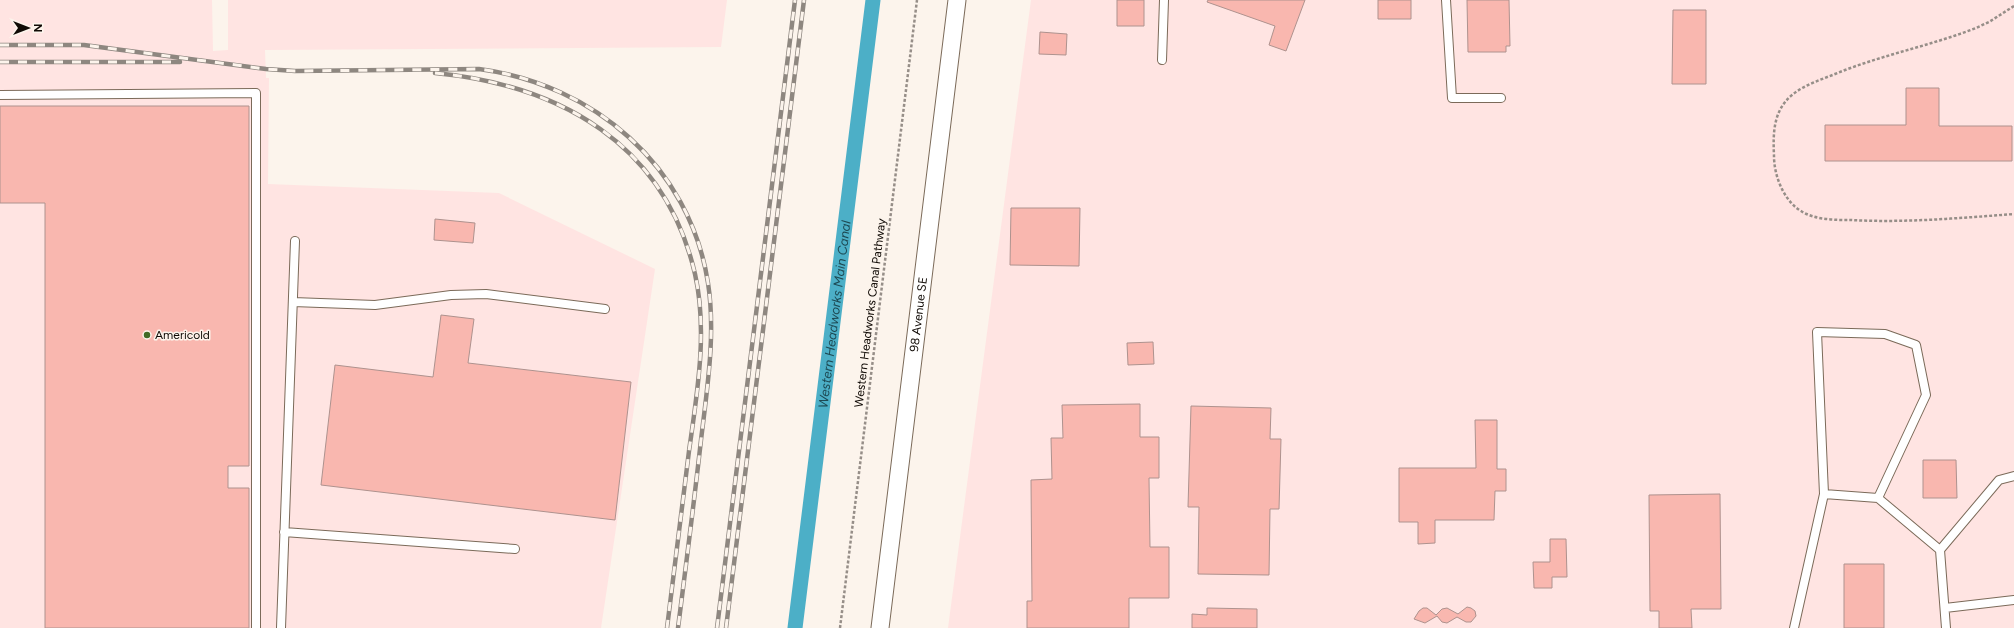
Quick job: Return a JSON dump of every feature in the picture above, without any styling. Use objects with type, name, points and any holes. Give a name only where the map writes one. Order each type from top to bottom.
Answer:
[{"type":"street","name":"98 Avenue SE","points":[[880,628],[957,0]]},
{"type":"lane","points":[[1162,60],[1164,0]]},
{"type":"lane","points":[[1446,0],[1452,98],[1501,98]]},
{"type":"lane","points":[[0,96],[256,93],[256,628]]},
{"type":"lane","points":[[281,628],[295,241]]},
{"type":"lane","points":[[293,302],[375,305],[451,294],[486,294],[605,309]]},
{"type":"lane","points":[[1794,628],[1824,494],[1817,332],[1885,334],[1916,345],[1926,394],[1878,498]]},
{"type":"lane","points":[[1946,628],[1940,550],[1999,480],[2014,476]]},
{"type":"lane","points":[[1824,494],[1878,498],[1940,550]]},
{"type":"lane","points":[[284,532],[516,549]]},
{"type":"lane","points":[[1945,608],[2014,600]]},
{"type":"path","name":"Western Headworks Canal Pathway","points":[[840,628],[917,0]]},
{"type":"path","points":[[2014,6],[1989,22],[1976,28],[1852,67],[1804,88],[1793,95],[1779,110],[1774,129],[1774,156],[1779,181],[1789,200],[1801,212],[1814,217],[1880,221],[1934,220],[2014,214]]},
{"type":"shaded area","points":[[0,0],[212,0],[213,51],[228,50],[228,0],[727,0],[721,47],[265,50],[266,78],[269,78],[268,184],[499,193],[655,269],[601,628],[0,628]]},
{"type":"shaded area","points":[[1031,0],[2014,0],[2014,628],[948,628]]},
{"type":"building","points":[[1117,0],[1144,0],[1144,26],[1117,26]]},
{"type":"building","points":[[1208,0],[1305,0],[1286,51],[1269,45],[1275,26],[1207,2]]},
{"type":"building","points":[[1378,0],[1411,0],[1411,19],[1378,19]]},
{"type":"building","points":[[1467,0],[1509,0],[1510,46],[1506,46],[1506,52],[1468,52]]},
{"type":"building","points":[[1673,10],[1706,10],[1706,84],[1672,84]]},
{"type":"building","points":[[1040,32],[1067,34],[1066,55],[1039,54]]},
{"type":"building","points":[[1906,88],[1939,88],[1939,126],[2012,126],[2012,161],[1825,161],[1825,125],[1906,125]]},
{"type":"building","name":"Americold","points":[[0,106],[249,106],[249,466],[228,466],[228,488],[249,488],[249,628],[45,628],[45,203],[0,203]]},
{"type":"building","points":[[1011,208],[1080,208],[1079,266],[1010,265]]},
{"type":"building","points":[[435,219],[475,223],[473,243],[434,240]]},
{"type":"building","points":[[441,315],[474,319],[468,363],[631,382],[615,520],[321,485],[335,365],[433,377]]},
{"type":"building","points":[[1153,342],[1154,364],[1128,365],[1127,343]]},
{"type":"building","points":[[1140,404],[1140,437],[1159,437],[1159,478],[1149,478],[1150,547],[1169,547],[1169,598],[1129,598],[1129,628],[1027,628],[1027,601],[1032,601],[1031,480],[1052,479],[1051,438],[1063,438],[1062,405]]},
{"type":"building","points":[[1191,406],[1271,408],[1270,439],[1281,439],[1279,509],[1270,509],[1269,575],[1198,574],[1199,507],[1188,507]]},
{"type":"building","points":[[1475,420],[1497,420],[1497,469],[1506,469],[1506,491],[1495,491],[1494,520],[1435,520],[1435,543],[1418,544],[1418,522],[1399,522],[1399,468],[1476,468]]},
{"type":"building","points":[[1923,460],[1956,460],[1957,498],[1923,498]]},
{"type":"building","points":[[1720,494],[1721,609],[1691,609],[1692,628],[1659,628],[1659,611],[1650,611],[1649,495]]},
{"type":"building","points":[[1550,539],[1566,539],[1567,577],[1552,577],[1552,588],[1534,588],[1533,562],[1550,562]]},
{"type":"building","points":[[1844,564],[1884,564],[1884,628],[1844,628]]},
{"type":"building","points":[[1467,607],[1475,611],[1476,616],[1471,622],[1466,622],[1457,617],[1447,623],[1442,622],[1437,616],[1425,623],[1414,619],[1423,608],[1427,608],[1436,615],[1442,609],[1447,608],[1458,614]]},
{"type":"building","points":[[1207,608],[1257,609],[1257,628],[1192,628],[1192,614],[1207,615]]},
{"type":"waterway","name":"Western Headworks Main Canal","points":[[795,628],[873,0]]},
{"type":"railway","points":[[717,628],[795,0]]},
{"type":"railway","points":[[726,628],[804,0]]},
{"type":"railway","points":[[0,45],[84,45],[266,69],[295,71],[479,69],[521,78],[560,92],[597,112],[630,138],[658,168],[681,202],[698,241],[708,283],[710,302],[710,362],[678,628]]},
{"type":"railway","points":[[0,62],[180,62]]},
{"type":"railway","points":[[435,73],[481,80],[524,91],[564,108],[601,129],[633,156],[659,189],[680,229],[695,274],[699,296],[701,340],[698,385],[667,628]]},
{"type":"place","name":"Americold","points":[[147,335]]}]
